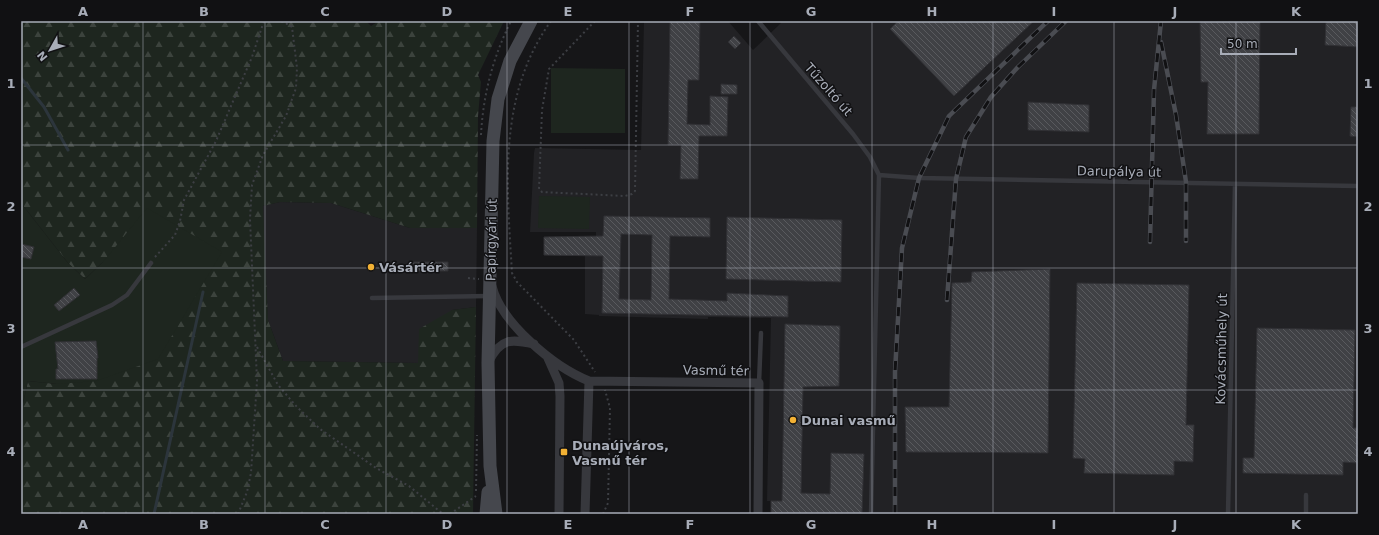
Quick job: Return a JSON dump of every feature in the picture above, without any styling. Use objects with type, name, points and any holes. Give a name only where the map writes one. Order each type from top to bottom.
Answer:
[{"type":"street","name":"Papírgyári út","points":[[490,466],[488,363],[493,141],[498,99],[510,61],[531,21]]},
{"type":"street","name":"Vasmű tér","points":[[490,277],[494,293],[504,314],[534,344],[577,376],[589,381],[760,383],[758,514]]},
{"type":"street","points":[[488,363],[495,349],[502,343],[519,341],[534,344]]},
{"type":"street","points":[[547,354],[559,383],[560,396],[559,514]]},
{"type":"street","points":[[585,514],[589,381]]},
{"type":"street","points":[[486,514],[490,466]]},
{"type":"street","points":[[490,466],[496,514]]},
{"type":"lane","name":"Tűzoltó út","points":[[758,21],[853,134],[870,157],[880,175]]},
{"type":"lane","points":[[871,514],[880,175]]},
{"type":"lane","name":"Darupálya út","points":[[880,175],[919,178],[1358,186]]},
{"type":"lane","name":"Kovácsműhely út","points":[[1228,514],[1235,184]]},
{"type":"lane","points":[[21,347],[112,305],[128,295],[151,264]]},
{"type":"lane","points":[[372,298],[490,296]]},
{"type":"lane","points":[[760,383],[761,333]]},
{"type":"lane","points":[[1306,495],[1306,514]]},
{"type":"path","points":[[151,264],[158,252],[175,235],[180,221],[184,200],[216,141],[252,58],[264,21]]},
{"type":"path","points":[[238,514],[247,492],[250,473],[257,381],[250,219],[252,185],[263,155],[286,116],[296,88],[297,68],[292,27],[279,21]]},
{"type":"path","points":[[551,21],[530,55],[515,99],[509,141],[508,179],[512,273],[517,282],[574,340],[600,381],[610,408],[608,503],[603,514]]},
{"type":"path","points":[[595,21],[549,69],[542,110],[539,189],[542,192],[625,196],[632,194],[634,191],[638,21]]},
{"type":"path","points":[[256,345],[278,385],[297,407],[320,429],[376,468],[409,486],[443,514]]},
{"type":"path","points":[[450,514],[476,496]]},
{"type":"shaded area","points":[[644,21],[728,21],[753,50],[781,23],[780,21],[1358,21],[1358,514],[771,514],[771,501],[767,501],[771,318],[708,317],[708,319],[599,316],[585,314],[585,255],[596,255],[596,232],[530,232],[535,148],[641,150]]},
{"type":"shaded area","name":"Vásártér","points":[[280,202],[331,203],[410,228],[477,228],[476,307],[452,310],[418,363],[283,361],[268,320],[262,206]]},
{"type":"green space","points":[[21,21],[366,21],[371,26],[379,21],[504,21],[478,75],[481,82],[478,116],[477,228],[410,228],[331,203],[280,202],[263,206],[268,320],[283,361],[418,363],[419,329],[452,310],[476,307],[473,514],[21,514],[21,412],[28,381],[57,384],[103,262],[85,279],[68,263],[21,203]]},
{"type":"green space","points":[[551,68],[625,69],[625,133],[551,133]]},
{"type":"green space","points":[[539,196],[590,197],[589,229],[538,228]]},
{"type":"green space","points":[[21,203],[68,263],[85,279],[103,262],[147,208],[222,252],[158,359],[96,381],[57,384],[28,381],[21,412]]},
{"type":"building","points":[[670,21],[700,21],[699,80],[688,80],[687,124],[710,125],[710,96],[728,97],[727,136],[699,136],[698,179],[680,179],[681,145],[668,145]]},
{"type":"building","points":[[898,21],[1034,21],[954,96],[890,29]]},
{"type":"building","points":[[1200,21],[1260,21],[1259,134],[1207,134],[1208,82],[1201,82]]},
{"type":"building","points":[[1326,21],[1358,21],[1358,47],[1325,45]]},
{"type":"building","points":[[734,36],[741,43],[735,49],[728,42]]},
{"type":"building","points":[[721,84],[737,85],[737,94],[721,94]]},
{"type":"building","points":[[1028,102],[1089,105],[1089,132],[1028,130]]},
{"type":"building","points":[[1351,107],[1358,107],[1358,137],[1350,136]]},
{"type":"building","points":[[604,216],[710,218],[710,237],[670,236],[669,299],[727,301],[727,293],[788,296],[788,317],[602,313],[603,256],[544,255],[544,237],[603,236]],"holes":[[[621,234],[652,235],[651,300],[619,299]]]},
{"type":"building","points":[[727,217],[842,220],[841,282],[726,279]]},
{"type":"building","points":[[21,244],[34,247],[31,259],[21,257]]},
{"type":"building","points":[[413,262],[448,262],[448,271],[413,271]]},
{"type":"building","points":[[1050,269],[1048,453],[906,452],[905,407],[949,407],[952,283],[971,282],[972,272]]},
{"type":"building","points":[[1077,283],[1189,285],[1186,425],[1194,425],[1193,462],[1174,461],[1174,475],[1084,473],[1085,459],[1073,458]]},
{"type":"building","points":[[74,288],[80,295],[59,311],[54,305]]},
{"type":"building","name":"Dunai vasmű","points":[[785,324],[840,326],[839,386],[803,387],[801,493],[830,494],[831,453],[864,454],[862,514],[771,514],[771,501],[782,501]]},
{"type":"building","points":[[1257,328],[1355,330],[1353,428],[1358,428],[1358,463],[1343,462],[1343,475],[1243,473],[1243,458],[1254,458]]},
{"type":"building","points":[[96,341],[98,358],[97,379],[56,379],[56,369],[58,369],[55,342]]},
{"type":"waterway","points":[[21,78],[44,107],[68,150]]},
{"type":"waterway","points":[[154,514],[203,292]]},
{"type":"railway","points":[[895,514],[895,372],[902,248],[919,178],[949,116],[1048,21]]},
{"type":"railway","points":[[947,300],[956,179],[966,137],[991,97],[1018,67],[1066,21]]},
{"type":"railway","points":[[1150,242],[1154,90],[1161,21]]},
{"type":"railway","points":[[1161,42],[1176,115],[1186,182],[1186,241]]},
{"type":"place","name":"Vásártér","points":[[371,267]]},
{"type":"place","name":"Dunai vasmű","points":[[793,420]]},
{"type":"place","name":"Dunaújváros, Vasmű tér","points":[[564,452]]}]
